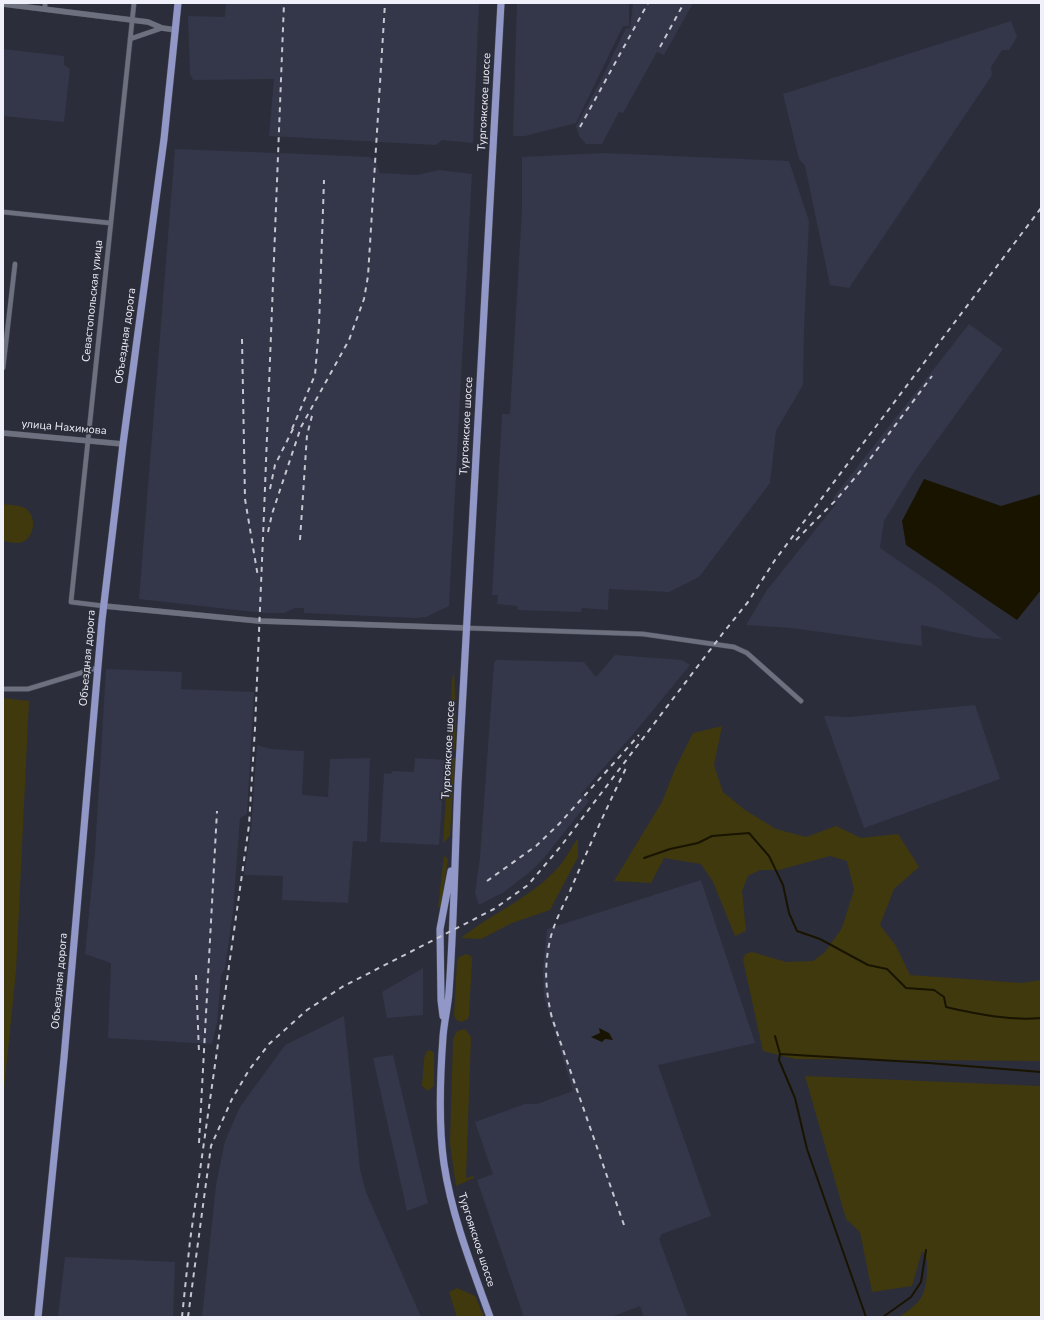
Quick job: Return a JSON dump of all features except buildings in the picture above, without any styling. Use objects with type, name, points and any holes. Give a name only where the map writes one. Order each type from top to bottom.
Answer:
[{"type":"main road","name":"Объездная дорога","points":[[38,1317],[64,1058],[104,606],[123,444],[164,139],[178,3]]},
{"type":"main road","name":"Тургоякское шоссе","points":[[490,1317],[454,1213],[444,1163],[441,1106],[444,1026],[449,986],[466,628],[501,3]]},
{"type":"main road","name":"Тургоякское шоссе","points":[[444,1026],[441,1000],[440,929],[455,850]]},
{"type":"street","name":"Севастопольская улица","points":[[104,606],[71,602],[134,3]]},
{"type":"street","points":[[3,4],[45,6],[148,22],[162,28],[176,30]]},
{"type":"street","points":[[130,39],[162,28]]},
{"type":"street","points":[[3,212],[110,223]]},
{"type":"street","points":[[3,368],[15,264]]},
{"type":"street","name":"улица Нахимова","points":[[3,432],[88,442],[123,444]]},
{"type":"street","points":[[104,606],[259,621],[643,634],[734,647],[747,653],[801,701]]},
{"type":"street","points":[[3,689],[28,689],[98,668]]},
{"type":"shaded area","points":[[226,3],[479,3],[473,143],[442,140],[436,145],[269,136],[274,79],[193,80],[190,74],[188,16],[225,17]]},
{"type":"shaded area","points":[[517,3],[629,3],[629,26],[623,26],[576,123],[525,136],[513,136]]},
{"type":"shaded area","points":[[633,3],[693,3],[664,55],[657,52],[623,113],[619,112],[602,144],[586,144],[579,136],[576,126],[600,82],[626,28],[630,29]]},
{"type":"shaded area","points":[[1011,21],[1017,37],[1009,50],[1002,50],[991,67],[992,75],[849,288],[830,285],[805,166],[799,159],[783,94]]},
{"type":"shaded area","points":[[3,49],[64,56],[64,65],[70,69],[64,122],[3,116]]},
{"type":"shaded area","points":[[175,149],[276,153],[276,155],[279,153],[369,157],[376,161],[380,173],[417,175],[439,170],[472,174],[449,606],[426,617],[415,618],[304,613],[304,608],[295,608],[284,613],[263,613],[139,599]]},
{"type":"shaded area","points":[[603,153],[789,161],[809,221],[803,385],[776,431],[770,483],[699,577],[669,592],[609,589],[608,610],[582,608],[581,612],[518,610],[517,606],[497,604],[498,595],[492,595],[502,414],[510,414],[522,210],[522,157]]},
{"type":"shaded area","points":[[969,324],[1003,349],[914,472],[884,521],[880,548],[937,587],[1002,639],[980,638],[921,625],[922,646],[791,628],[746,625],[767,590],[836,504],[833,498]]},
{"type":"shaded area","points":[[924,479],[1001,506],[1041,494],[1041,590],[1017,620],[906,545],[902,521]]},
{"type":"shaded area","points":[[3,504],[23,507],[29,512],[32,517],[33,528],[29,538],[19,543],[3,541]]},
{"type":"shaded area","points":[[615,655],[682,660],[690,665],[581,794],[589,801],[544,858],[530,872],[504,892],[479,905],[475,893],[480,858],[494,663],[496,660],[584,662],[596,677]]},
{"type":"shaded area","points":[[106,669],[182,672],[181,689],[254,692],[247,814],[240,818],[233,912],[225,968],[221,976],[217,1023],[212,1044],[108,1038],[111,963],[85,954],[95,852]]},
{"type":"shaded area","points":[[454,670],[456,720],[455,750],[449,750],[452,680]]},
{"type":"shaded area","points":[[3,698],[29,701],[16,971],[3,1099]]},
{"type":"shaded area","points":[[975,705],[1000,779],[864,828],[824,716],[849,717]]},
{"type":"shaded area","points":[[722,726],[714,765],[723,792],[745,810],[776,829],[806,837],[836,826],[861,838],[898,834],[919,867],[894,889],[880,925],[896,946],[910,975],[1022,983],[1041,980],[1041,1061],[795,1059],[763,1051],[743,960],[745,954],[752,952],[786,962],[813,961],[825,952],[842,928],[854,890],[847,861],[830,856],[779,870],[760,870],[748,876],[742,891],[746,931],[735,936],[713,882],[701,864],[664,858],[651,883],[614,881],[662,802],[675,769],[693,733]]},
{"type":"shaded area","points":[[257,745],[271,749],[304,751],[302,795],[328,797],[330,759],[370,758],[367,842],[353,841],[348,903],[282,900],[283,876],[244,875],[251,829]]},
{"type":"shaded area","points":[[415,758],[445,760],[439,845],[380,842],[384,773],[391,774],[392,771],[414,772]]},
{"type":"shaded area","points":[[448,758],[455,758],[450,836],[443,843]]},
{"type":"shaded area","points":[[578,838],[578,857],[550,910],[512,923],[481,939],[461,938],[544,881],[555,871]]},
{"type":"shaded area","points":[[444,856],[448,859],[441,906],[438,908]]},
{"type":"shaded area","points":[[701,880],[755,1043],[658,1065],[711,1216],[662,1234],[659,1239],[688,1317],[644,1317],[640,1306],[611,1317],[524,1317],[477,1180],[493,1174],[475,1122],[525,1104],[537,1104],[573,1091],[544,997],[543,970],[547,929]]},
{"type":"shaded area","points":[[466,954],[471,956],[472,960],[469,1015],[468,1019],[461,1022],[456,1020],[454,1015],[457,960],[459,957]]},
{"type":"shaded area","points":[[423,968],[423,1015],[387,1018],[382,992]]},
{"type":"shaded area","points":[[344,1016],[360,1169],[366,1192],[421,1317],[202,1317],[216,1185],[225,1141],[240,1107],[285,1045]]},
{"type":"shaded area","points":[[599,1028],[609,1033],[613,1040],[605,1039],[602,1042],[591,1037],[600,1033]]},
{"type":"shaded area","points":[[465,1029],[471,1037],[466,1178],[474,1176],[474,1178],[456,1186],[450,1144],[453,1039],[457,1031]]},
{"type":"shaded area","points":[[430,1050],[434,1053],[434,1086],[428,1091],[422,1086],[424,1059],[426,1052]]},
{"type":"shaded area","points":[[393,1055],[428,1203],[407,1211],[373,1058]]},
{"type":"shaded area","points":[[805,1076],[1041,1086],[1041,1317],[899,1317],[917,1303],[923,1293],[926,1280],[927,1263],[922,1251],[912,1286],[872,1292],[860,1232],[846,1219]]},
{"type":"shaded area","points":[[65,1257],[175,1262],[173,1317],[58,1317]]},
{"type":"shaded area","points":[[457,1288],[475,1296],[484,1317],[457,1317],[449,1292]]},
{"type":"waterway","points":[[644,858],[670,849],[698,843],[712,836],[749,833],[769,856],[783,885],[789,913],[797,931],[820,939],[868,965],[887,969],[906,988],[934,990],[944,997],[946,1007],[1005,1018],[1041,1018]]},
{"type":"waterway","points":[[775,1036],[780,1054],[929,1063],[1041,1072]]},
{"type":"waterway","points":[[780,1054],[779,1060],[795,1098],[807,1149],[866,1317]]},
{"type":"waterway","points":[[883,1317],[911,1297],[921,1282],[926,1250]]},
{"type":"railway","points":[[182,1317],[190,1241],[249,825],[255,728],[284,3]]},
{"type":"railway","points":[[268,532],[272,514],[301,427],[349,340],[364,299],[368,276],[385,3]]},
{"type":"railway","points":[[580,127],[648,3]]},
{"type":"railway","points":[[660,47],[684,3]]},
{"type":"railway","points":[[292,429],[315,375],[319,326],[324,180]]},
{"type":"railway","points":[[188,1317],[211,1146],[232,1099],[249,1070],[269,1044],[307,1010],[342,987],[494,909],[528,885],[561,846],[748,602],[775,560],[1041,208]]},
{"type":"railway","points":[[242,339],[245,499],[258,577]]},
{"type":"railway","points":[[796,540],[836,500],[864,467],[932,376]]},
{"type":"railway","points":[[300,540],[307,435],[313,412]]},
{"type":"railway","points":[[270,489],[275,465],[295,425]]},
{"type":"railway","points":[[487,881],[536,846],[559,824],[639,735]]},
{"type":"railway","points":[[624,1225],[552,1018],[548,1000],[546,972],[547,954],[550,938],[555,924],[627,766]]},
{"type":"railway","points":[[199,1143],[217,811]]},
{"type":"railway","points":[[196,975],[199,1053]]}]
